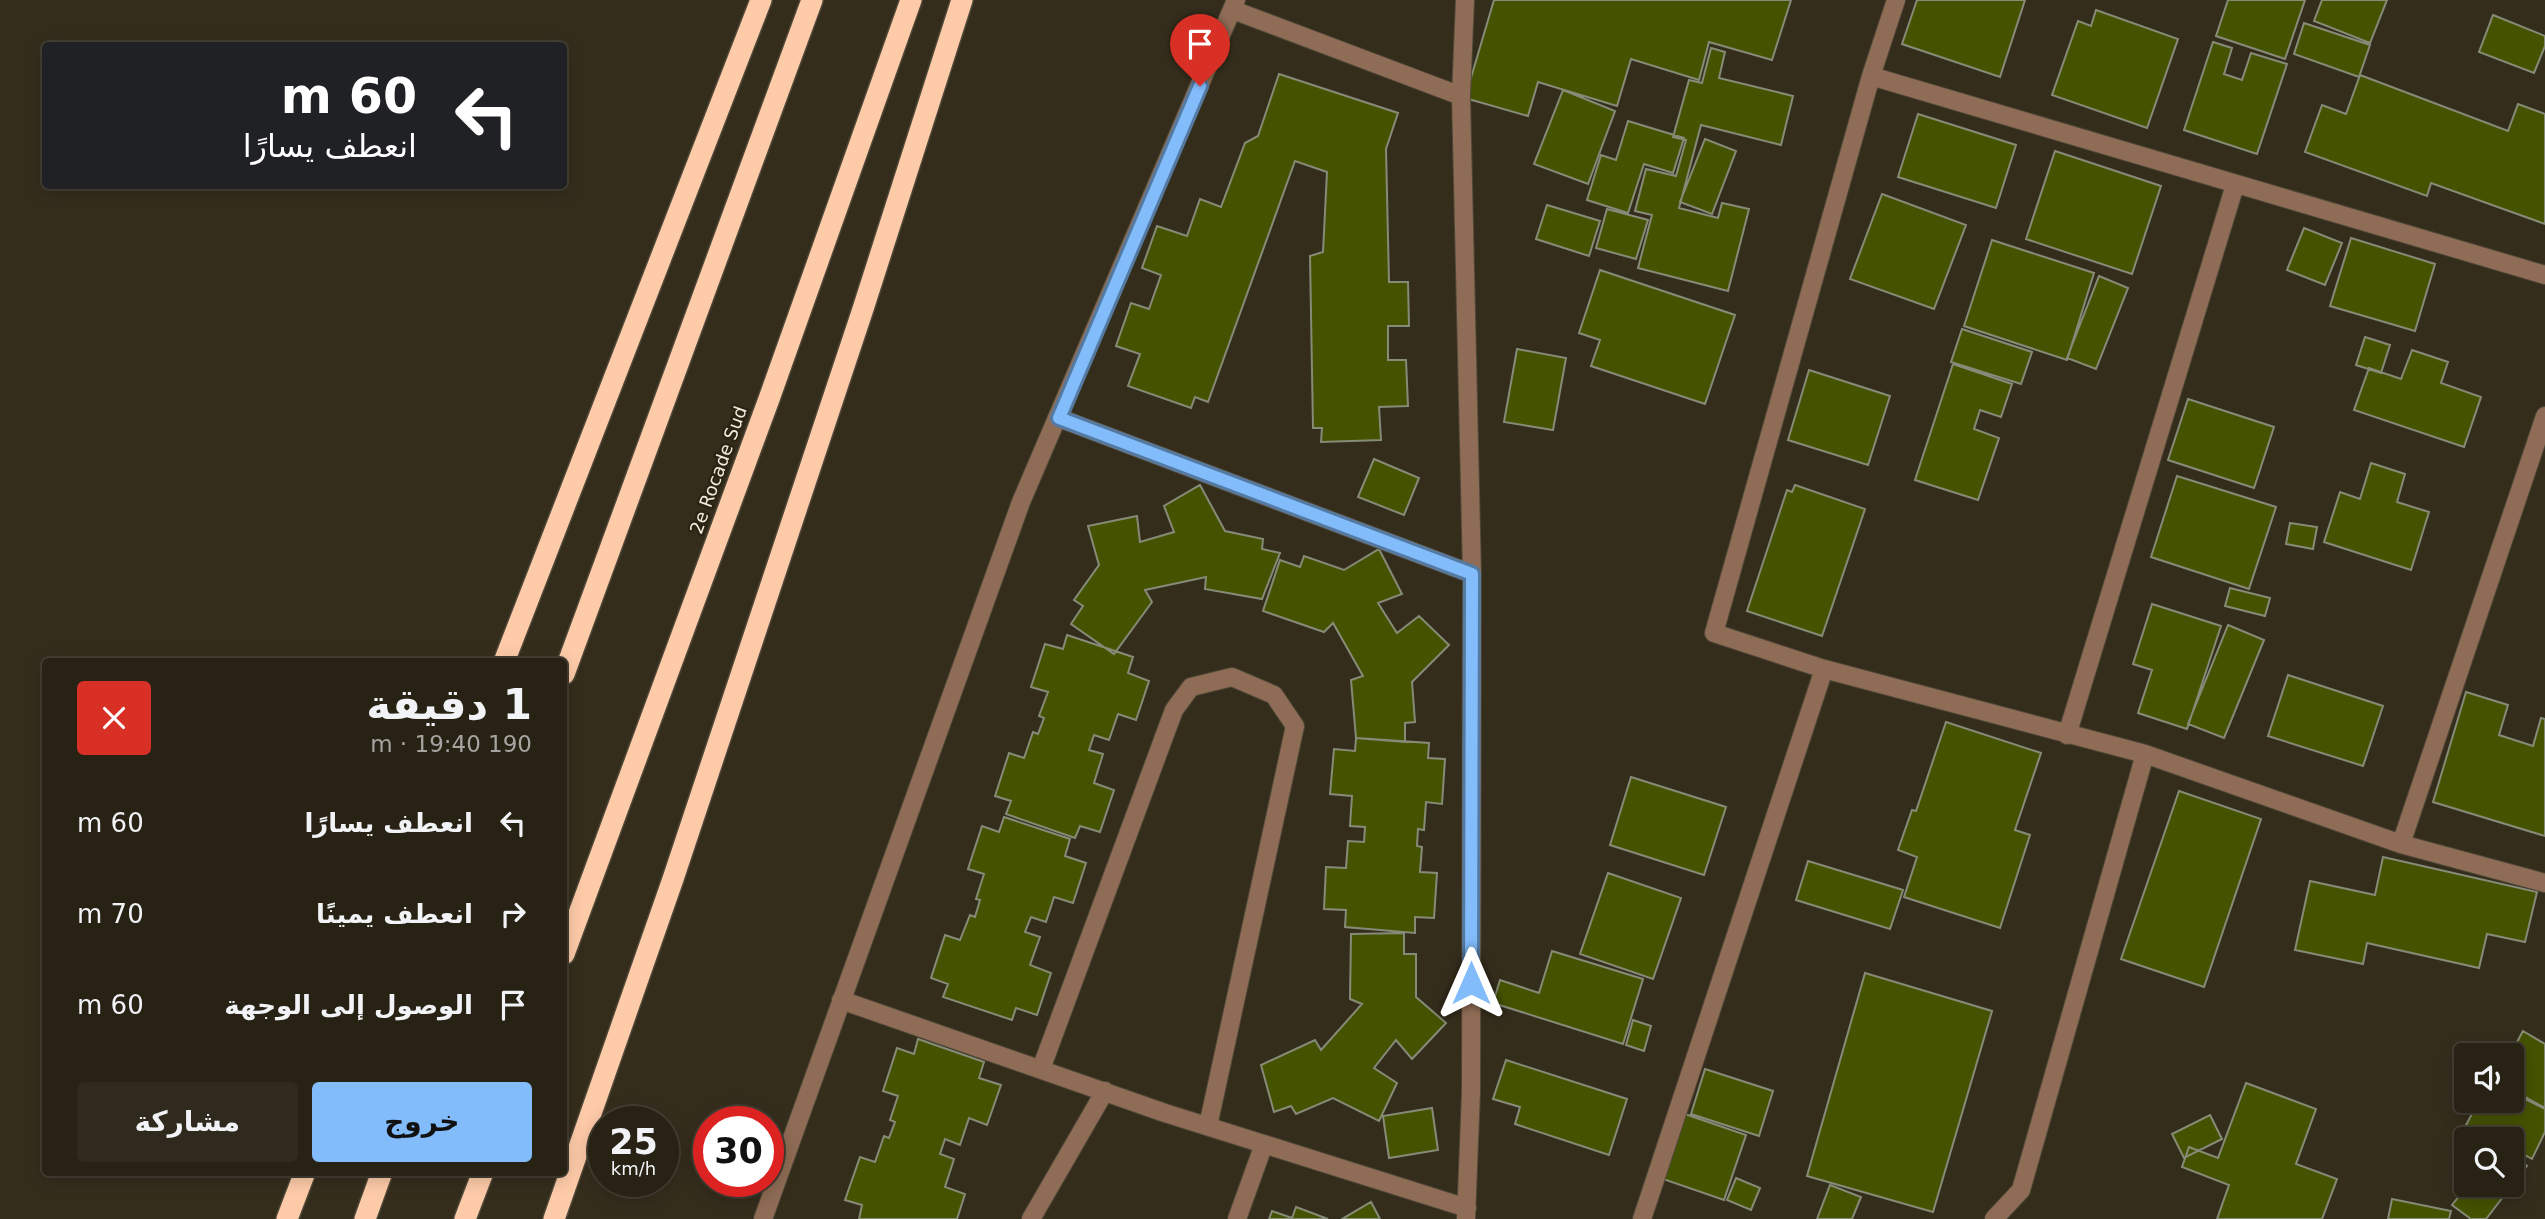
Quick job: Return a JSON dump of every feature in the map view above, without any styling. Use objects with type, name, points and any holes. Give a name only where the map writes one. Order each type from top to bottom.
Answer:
[{"type":"highway","points":[[506,658],[761,0]]},
{"type":"highway","points":[[567,666],[812,0]]},
{"type":"highway","name":"2e Rocade Sud","points":[[567,946],[769,399],[911,0]]},
{"type":"highway","points":[[554,1219],[673,879],[863,309],[962,0]]},
{"type":"highway","points":[[287,1219],[303,1176]]},
{"type":"highway","points":[[365,1219],[381,1176]]},
{"type":"highway","points":[[466,1219],[482,1176]]},
{"type":"street","points":[[841,1000],[1466,1214],[1471,1093],[1472,574],[1461,96],[1465,0]]},
{"type":"street","points":[[1896,0],[1871,76],[1714,633],[1824,669],[2145,754],[2401,844],[2545,883]]},
{"type":"street","points":[[763,1219],[1021,502],[1234,5],[1461,96]]},
{"type":"street","points":[[1871,76],[2545,275]]},
{"type":"street","points":[[2067,735],[2235,185]]},
{"type":"street","points":[[2401,844],[2545,416]]},
{"type":"street","points":[[1059,418],[1472,574]]},
{"type":"street","points":[[1642,1219],[1824,669]]},
{"type":"street","points":[[1041,1069],[1174,710],[1191,687],[1232,677],[1274,695],[1295,726],[1208,1126]]},
{"type":"street","points":[[1994,1219],[2021,1190],[2145,754]]},
{"type":"street","points":[[1031,1219],[1105,1091]]},
{"type":"street","points":[[1237,1219],[1264,1143]]},
{"type":"building","points":[[1494,0],[1791,0],[1772,60],[1709,42],[1699,80],[1631,59],[1617,106],[1538,82],[1528,116],[1465,98]]},
{"type":"building","points":[[1917,0],[2025,0],[2000,77],[1902,44]]},
{"type":"building","points":[[2228,0],[2305,0],[2285,59],[2216,36]]},
{"type":"building","points":[[2322,0],[2387,0],[2370,43],[2314,21]]},
{"type":"building","points":[[2096,10],[2178,39],[2147,128],[2052,95],[2078,21],[2091,26]]},
{"type":"building","points":[[2493,15],[2545,36],[2545,46],[2534,73],[2479,52]]},
{"type":"building","points":[[2304,23],[2370,45],[2359,77],[2294,54]]},
{"type":"building","points":[[2213,42],[2232,48],[2224,74],[2242,80],[2251,53],[2287,64],[2257,154],[2184,130]]},
{"type":"building","points":[[1711,48],[1725,52],[1719,78],[1793,96],[1781,145],[1701,125],[1679,208],[1718,218],[1722,203],[1749,209],[1728,291],[1638,268],[1652,215],[1635,211],[1646,169],[1676,176],[1686,140],[1673,137],[1689,80],[1702,83]]},
{"type":"building","points":[[1279,74],[1398,113],[1386,149],[1389,282],[1408,282],[1409,326],[1388,326],[1388,360],[1406,360],[1408,406],[1379,407],[1381,440],[1321,442],[1322,428],[1313,428],[1310,256],[1323,252],[1327,172],[1295,161],[1208,402],[1195,397],[1191,408],[1128,386],[1140,354],[1116,346],[1131,303],[1149,309],[1161,275],[1142,268],[1157,226],[1187,236],[1200,199],[1221,207],[1245,143],[1258,136]]},
{"type":"building","points":[[2360,75],[2508,131],[2518,104],[2545,114],[2545,224],[2431,183],[2427,196],[2305,152],[2322,105],[2346,114]]},
{"type":"building","points":[[1563,90],[1615,111],[1588,184],[1534,164]]},
{"type":"building","points":[[1918,114],[2016,145],[1996,208],[1898,177]]},
{"type":"building","points":[[1628,121],[1684,138],[1673,173],[1644,164],[1628,213],[1587,200],[1601,155],[1616,160]]},
{"type":"building","points":[[1705,139],[1736,151],[1712,214],[1680,202]]},
{"type":"building","points":[[2055,151],[2161,186],[2132,274],[2026,239]]},
{"type":"building","points":[[1882,194],[1966,225],[1934,309],[1850,279]]},
{"type":"building","points":[[1547,205],[1600,221],[1589,256],[1536,239]]},
{"type":"building","points":[[1607,209],[1648,220],[1636,259],[1596,248]]},
{"type":"building","points":[[2304,228],[2342,243],[2325,285],[2287,270]]},
{"type":"building","points":[[2351,238],[2435,264],[2415,331],[2330,306]]},
{"type":"building","points":[[1992,240],[2094,273],[2067,360],[1964,326]]},
{"type":"building","points":[[1600,270],[1735,315],[1705,404],[1591,366],[1600,340],[1579,333]]},
{"type":"building","points":[[2099,276],[2128,288],[2096,369],[2067,358]]},
{"type":"building","points":[[1962,329],[2032,352],[2021,384],[1951,362]]},
{"type":"building","points":[[2365,337],[2390,345],[2381,373],[2356,365]]},
{"type":"building","points":[[1517,349],[1566,358],[1553,430],[1504,422]]},
{"type":"building","points":[[2412,350],[2448,362],[2441,383],[2481,397],[2464,447],[2354,410],[2369,368],[2401,379]]},
{"type":"building","points":[[1953,364],[2012,384],[2001,417],[1980,410],[1974,429],[1999,438],[1978,500],[1915,480]]},
{"type":"building","points":[[1809,370],[1890,396],[1868,465],[1788,440]]},
{"type":"building","points":[[2188,399],[2274,427],[2254,488],[2168,460]]},
{"type":"building","points":[[1374,459],[1419,478],[1404,515],[1358,497]]},
{"type":"building","points":[[2371,463],[2405,474],[2397,502],[2429,512],[2411,570],[2324,542],[2340,492],[2360,499]]},
{"type":"building","points":[[2177,476],[2276,507],[2249,589],[2151,557]]},
{"type":"building","points":[[1200,485],[1225,531],[1263,539],[1262,549],[1280,553],[1262,599],[1205,589],[1206,577],[1145,590],[1152,602],[1114,654],[1071,624],[1083,606],[1074,600],[1099,565],[1088,526],[1137,516],[1140,542],[1174,532],[1164,506]]},
{"type":"building","points":[[1795,485],[1865,509],[1822,636],[1747,611],[1787,490],[1792,492]]},
{"type":"building","points":[[2290,523],[2317,527],[2313,549],[2286,544]]},
{"type":"building","points":[[1379,549],[1402,594],[1378,603],[1397,633],[1419,616],[1449,645],[1412,682],[1415,722],[1405,723],[1405,742],[1356,738],[1351,680],[1363,676],[1333,623],[1324,632],[1263,611],[1280,560],[1300,567],[1304,556],[1344,570]]},
{"type":"building","points":[[2230,588],[2270,598],[2265,616],[2225,606]]},
{"type":"building","points":[[2152,604],[2221,626],[2187,729],[2138,713],[2152,670],[2133,664]]},
{"type":"building","points":[[2228,625],[2264,640],[2224,738],[2188,724]]},
{"type":"building","points":[[1067,635],[1133,657],[1128,673],[1149,681],[1136,720],[1118,714],[1109,740],[1094,735],[1089,750],[1103,754],[1094,783],[1114,790],[1100,832],[1080,826],[1075,838],[1006,814],[1011,801],[995,796],[1009,753],[1024,758],[1033,732],[1038,734],[1044,718],[1039,716],[1048,692],[1031,687],[1045,644],[1063,649]]},
{"type":"building","points":[[2288,675],[2383,706],[2363,766],[2268,736]]},
{"type":"building","points":[[2466,692],[2508,705],[2499,735],[2533,746],[2541,718],[2545,719],[2545,836],[2433,802]]},
{"type":"building","points":[[1946,722],[2041,753],[2015,830],[2030,835],[2000,928],[1904,897],[1917,857],[1898,850],[1912,810],[1916,811]]},
{"type":"building","points":[[1356,738],[1429,743],[1428,758],[1445,759],[1442,804],[1426,802],[1424,830],[1418,829],[1417,846],[1422,847],[1420,872],[1437,873],[1434,918],[1415,917],[1415,933],[1345,927],[1346,910],[1324,909],[1326,867],[1346,868],[1348,841],[1364,842],[1365,827],[1350,826],[1352,796],[1330,794],[1334,749],[1355,751]]},
{"type":"building","points":[[1631,777],[1726,807],[1704,875],[1610,845]]},
{"type":"building","points":[[2179,791],[2261,819],[2204,987],[2121,959]]},
{"type":"building","points":[[1004,817],[1070,839],[1065,856],[1086,863],[1073,903],[1054,897],[1046,922],[1031,917],[1025,932],[1040,937],[1030,965],[1051,973],[1037,1015],[1016,1008],[1012,1020],[943,997],[948,984],[931,978],[945,935],[960,940],[970,915],[975,917],[980,900],[976,899],[984,874],[968,869],[982,826],[999,832]]},
{"type":"building","points":[[2383,857],[2537,892],[2525,942],[2487,934],[2479,968],[2367,943],[2363,964],[2295,950],[2310,881],[2375,895]]},
{"type":"building","points":[[1808,861],[1903,890],[1890,929],[1796,900]]},
{"type":"building","points":[[1608,873],[1681,898],[1653,979],[1580,954]]},
{"type":"building","points":[[1404,933],[1404,954],[1416,954],[1416,997],[1446,1023],[1412,1059],[1396,1040],[1374,1068],[1397,1083],[1379,1121],[1333,1098],[1296,1114],[1291,1106],[1274,1112],[1261,1065],[1315,1040],[1321,1050],[1362,1004],[1350,999],[1351,934]]},
{"type":"building","points":[[1552,951],[1643,979],[1623,1044],[1493,1003],[1500,980],[1539,993]]},
{"type":"building","points":[[1865,973],[1992,1011],[1933,1212],[1807,1176]]},
{"type":"building","points":[[1633,1020],[1651,1026],[1644,1051],[1626,1045]]},
{"type":"building","points":[[2523,1031],[2545,1044],[2545,1108],[2524,1096],[2524,1043],[2516,1043]]},
{"type":"building","points":[[918,1039],[984,1062],[979,1078],[1001,1085],[987,1125],[969,1118],[960,1145],[945,1139],[940,1154],[954,1159],[945,1187],[965,1194],[957,1219],[859,1219],[862,1205],[845,1200],[860,1157],[875,1162],[884,1136],[889,1138],[895,1122],[890,1120],[898,1096],[883,1091],[897,1048],[914,1054]]},
{"type":"building","points":[[1506,1060],[1627,1099],[1609,1155],[1515,1124],[1520,1107],[1493,1099]]},
{"type":"building","points":[[1705,1069],[1773,1091],[1759,1136],[1691,1114]]},
{"type":"building","points":[[2246,1083],[2316,1109],[2296,1164],[2337,1179],[2322,1219],[2217,1219],[2229,1185],[2182,1167],[2189,1147],[2218,1158]]},
{"type":"building","points":[[2524,1098],[2545,1109],[2545,1132],[2532,1159],[2524,1155],[2524,1127],[2466,1125],[2472,1113],[2524,1113]]},
{"type":"building","points":[[1432,1108],[1438,1150],[1389,1158],[1383,1116]]},
{"type":"building","points":[[1679,1112],[1746,1135],[1724,1200],[1657,1177]]},
{"type":"building","points":[[2210,1115],[2222,1139],[2184,1158],[2172,1134]]},
{"type":"building","points":[[1736,1178],[1760,1188],[1751,1210],[1727,1200]]},
{"type":"building","points":[[1830,1185],[1861,1197],[1852,1219],[1817,1219]]},
{"type":"building","points":[[2458,1197],[2503,1197],[2486,1219],[2471,1219],[2452,1205]]},
{"type":"building","points":[[2392,1199],[2451,1211],[2449,1219],[2388,1219]]},
{"type":"building","points":[[1371,1202],[1380,1219],[1342,1219]]},
{"type":"building","points":[[1296,1207],[1328,1219],[1269,1219],[1272,1211],[1292,1218]]},
{"type":"route","points":[[1200,86],[1059,418],[1472,574],[1471,983]]}]
